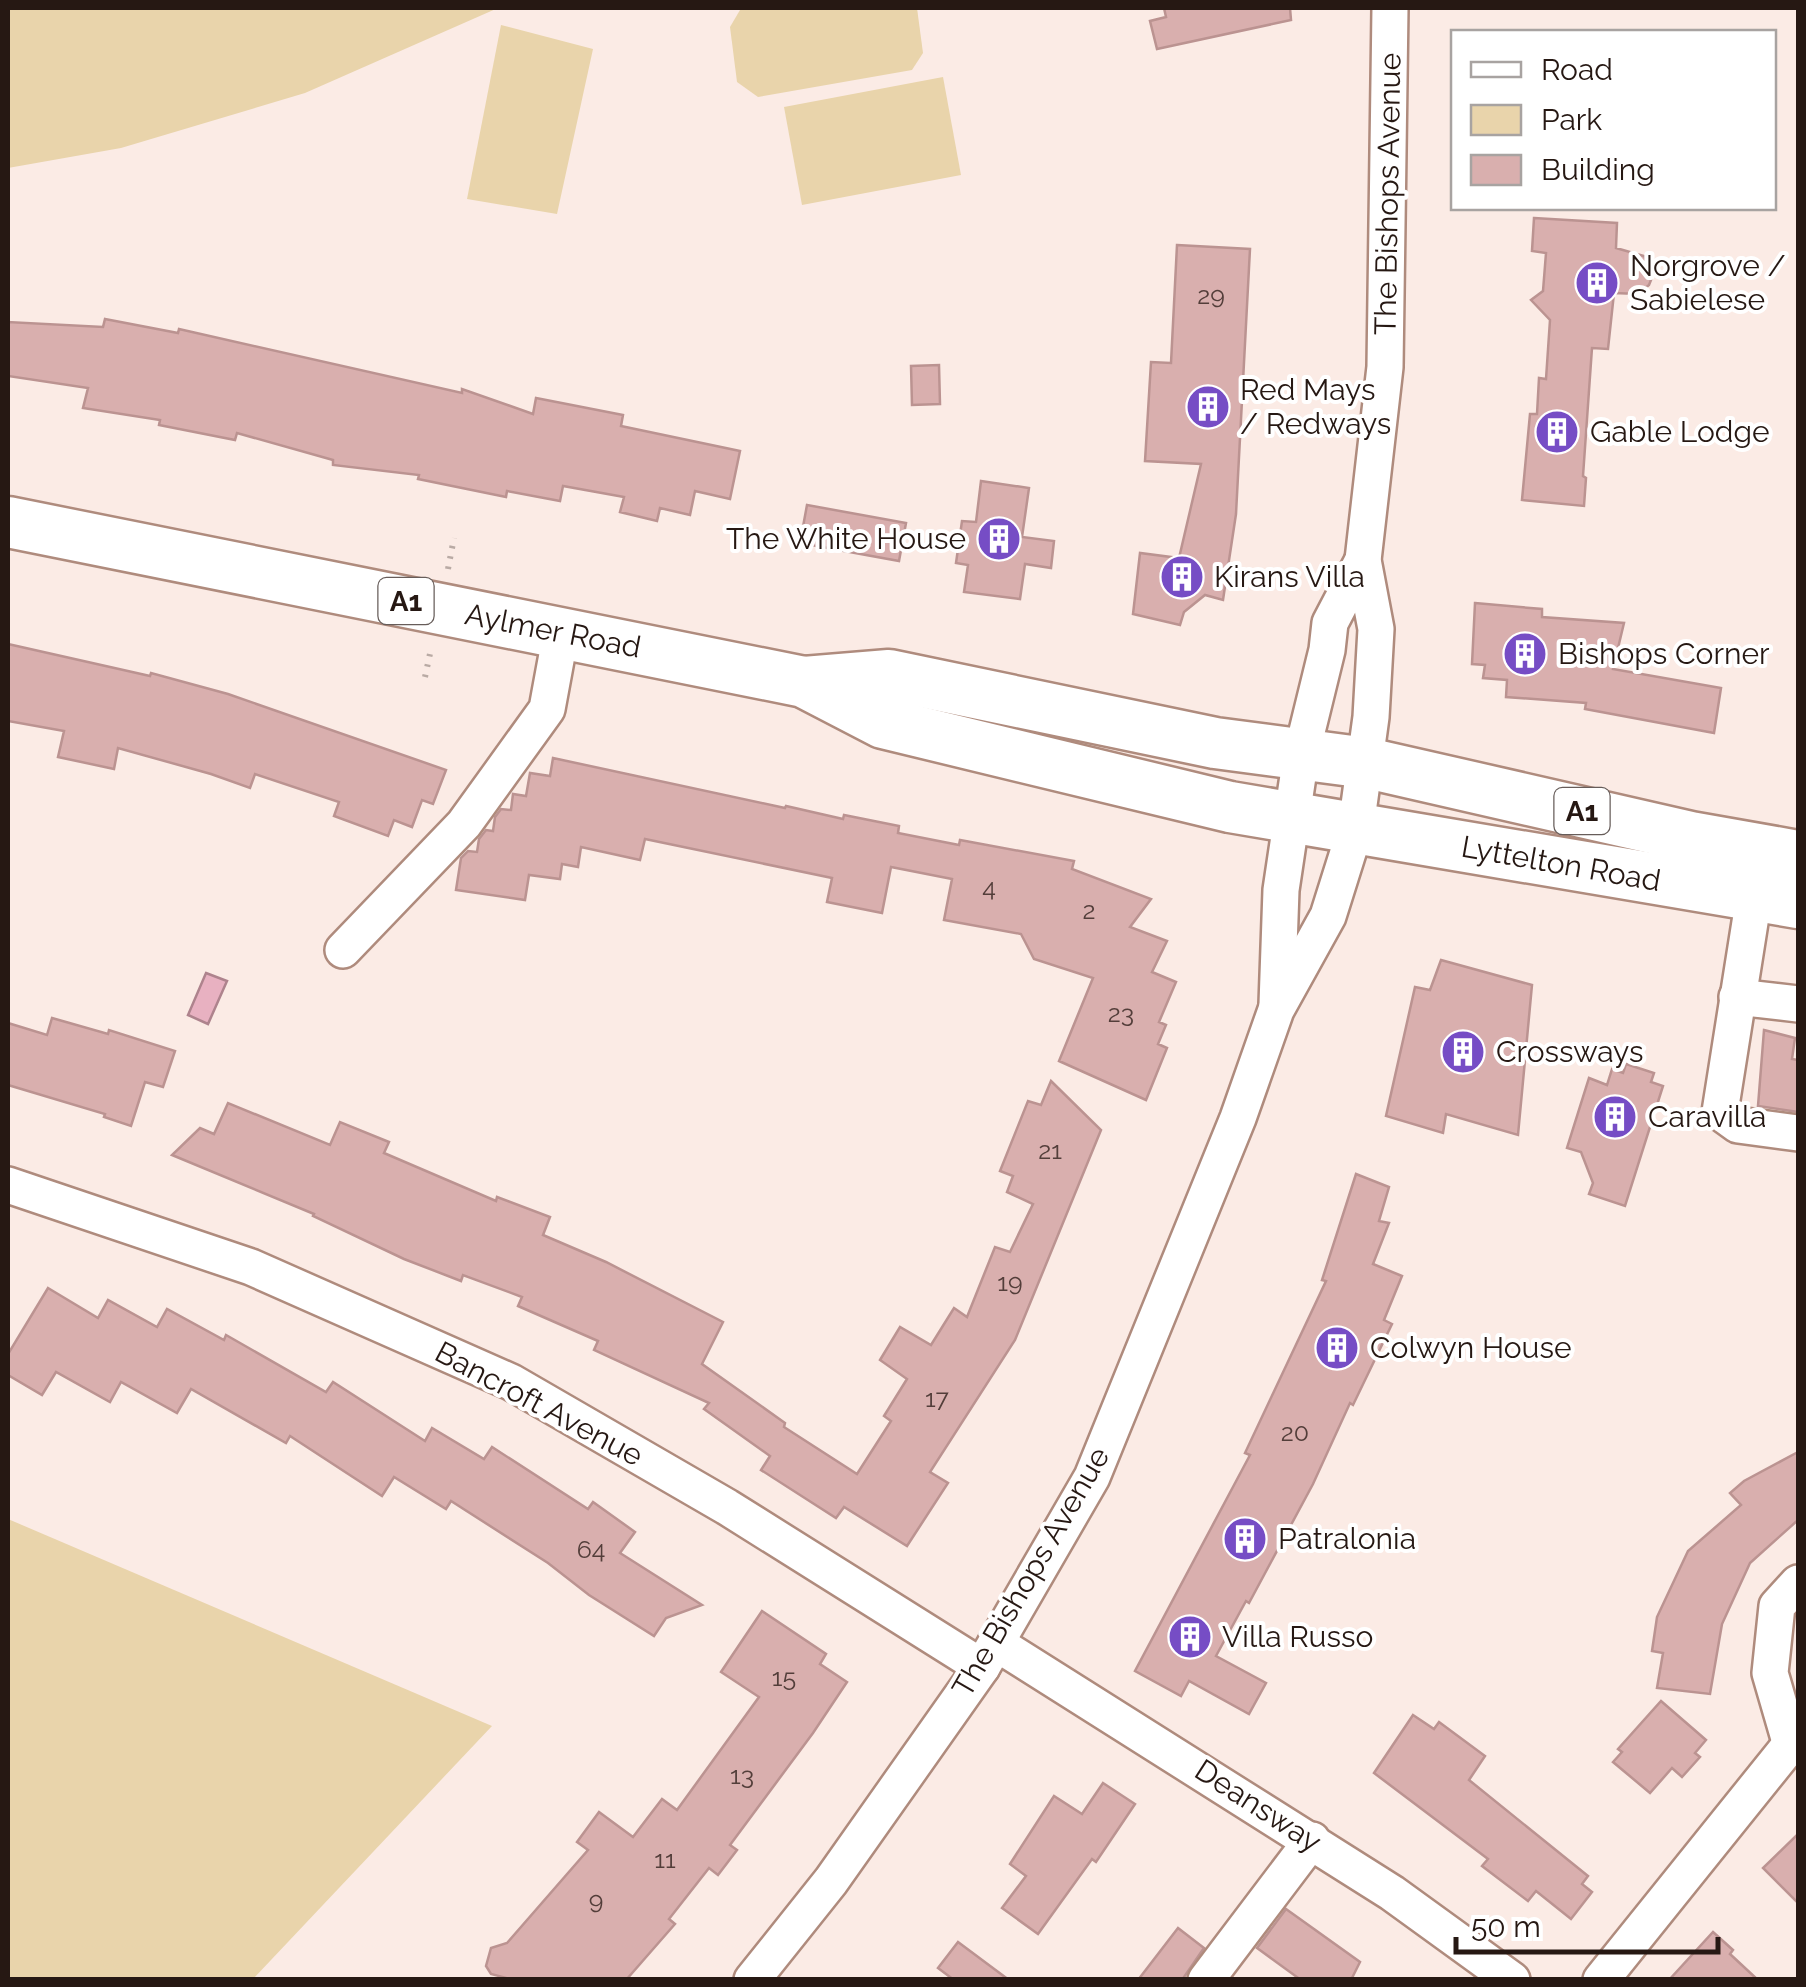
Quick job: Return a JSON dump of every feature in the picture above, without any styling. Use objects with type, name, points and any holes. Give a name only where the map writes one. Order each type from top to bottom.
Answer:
[{"type":"highway","name":"Aylmer Road","points":[[8,522],[804,682],[883,722],[1230,807],[1325,822]]},
{"type":"highway","name":"Aylmer Road","points":[[804,682],[889,675],[1214,744],[1334,759]]},
{"type":"highway","name":"Lyttelton Road","points":[[1334,759],[1690,837],[1798,856]]},
{"type":"highway","name":"Lyttelton Road","points":[[1325,822],[1776,900]]},
{"type":"street","name":"The Bishops Avenue","points":[[752,1980],[831,1881],[989,1655],[1092,1477],[1238,1118],[1276,1010],[1328,916],[1325,822],[1334,759],[1376,629],[1363,560],[1386,367],[1390,8]]},
{"type":"street","name":"The Bishops Avenue","points":[[1276,1010],[1281,890],[1325,822],[1334,759],[1327,650],[1330,622],[1363,560]]},
{"type":"street","points":[[343,950],[464,824],[547,709],[561,633]]},
{"type":"street","points":[[1776,900],[1738,996],[1720,1112],[1738,1126],[1798,1133]]},
{"type":"street","points":[[1738,996],[1798,1004]]},
{"type":"street","name":"Bancroft Avenue","points":[[8,1185],[251,1267],[511,1382],[989,1655]]},
{"type":"street","points":[[1601,1980],[1794,1739],[1770,1673],[1777,1606],[1798,1584]]},
{"type":"street","name":"Deansway","points":[[989,1655],[1312,1840],[1392,1892],[1512,1980]]},
{"type":"street","points":[[1206,1980],[1312,1840]]},
{"type":"path","points":[[447,570],[454,538]]},
{"type":"path","points":[[425,677],[432,646]]},
{"type":"green space","points":[[8,8],[498,8],[305,93],[121,148],[8,168]]},
{"type":"green space","points":[[917,8],[923,53],[912,70],[758,97],[737,82],[730,27],[740,10]]},
{"type":"green space","points":[[501,25],[593,49],[557,214],[467,199]]},
{"type":"green space","points":[[943,77],[961,175],[802,205],[784,107]]},
{"type":"green space","points":[[8,1519],[492,1726],[253,1979],[8,1979]]},
{"type":"shaded area","points":[[206,973],[227,981],[208,1024],[188,1015]]},
{"type":"building","points":[[1164,8],[1290,8],[1291,20],[1157,49],[1150,21],[1166,17]]},
{"type":"building","points":[[1534,218],[1617,223],[1616,248],[1644,256],[1653,275],[1649,285],[1638,294],[1614,293],[1608,349],[1592,348],[1584,506],[1522,500],[1530,414],[1537,414],[1539,378],[1546,379],[1550,320],[1531,300],[1543,291],[1546,253],[1532,251]]},
{"type":"building","points":[[1177,245],[1250,249],[1236,514],[1223,600],[1205,595],[1184,612],[1180,625],[1133,614],[1140,553],[1179,558],[1201,464],[1145,461],[1151,362],[1171,363]]},
{"type":"building","points":[[105,319],[178,333],[179,329],[462,393],[462,389],[533,414],[536,398],[623,415],[621,426],[740,451],[730,499],[695,491],[690,515],[660,508],[657,521],[620,512],[624,497],[563,486],[560,501],[507,491],[506,497],[418,479],[419,475],[333,465],[333,460],[237,433],[235,440],[159,425],[160,420],[83,408],[88,388],[8,376],[8,322],[103,327]]},
{"type":"building","points":[[939,365],[940,404],[912,405],[911,366]]},
{"type":"building","name":"The White House","points":[[981,481],[1029,488],[1022,537],[1054,541],[1051,568],[1025,564],[1020,599],[964,592],[968,565],[956,563],[962,521],[976,522]]},
{"type":"building","points":[[807,505],[906,523],[899,561],[800,543]]},
{"type":"building","points":[[1475,603],[1542,609],[1542,617],[1624,623],[1613,669],[1721,688],[1714,733],[1585,709],[1586,703],[1506,697],[1507,680],[1483,678],[1485,665],[1472,664]]},
{"type":"building","points":[[8,644],[150,676],[151,673],[228,694],[446,770],[433,804],[422,800],[412,827],[394,820],[388,836],[334,816],[339,802],[255,774],[250,788],[118,748],[114,769],[58,757],[64,731],[8,721]]},
{"type":"building","points":[[553,758],[785,808],[899,826],[898,833],[1074,861],[1072,869],[1151,899],[1130,927],[1167,941],[1152,972],[1176,982],[1159,1022],[1166,1025],[1158,1044],[1167,1048],[1146,1100],[1059,1061],[1093,978],[1034,959],[1021,934],[944,920],[952,879],[891,867],[882,913],[827,902],[832,878],[645,839],[640,860],[581,847],[578,867],[562,864],[560,879],[529,875],[525,900],[456,890],[461,858],[468,851],[477,852],[479,839],[486,830],[493,831],[501,809],[511,810],[513,794],[526,796],[530,773],[550,776]]},
{"type":"building","name":"Crossways","points":[[1441,960],[1532,985],[1518,1135],[1446,1114],[1443,1133],[1386,1116],[1415,987],[1430,990]]},
{"type":"building","points":[[52,1018],[108,1034],[109,1030],[175,1051],[163,1087],[145,1082],[131,1126],[104,1117],[105,1114],[8,1085],[8,1023],[47,1035]]},
{"type":"building","points":[[1764,1030],[1795,1038],[1792,1059],[1798,1060],[1798,1112],[1758,1106]]},
{"type":"building","name":"Caravilla","points":[[1626,1064],[1654,1073],[1651,1082],[1663,1086],[1625,1206],[1589,1194],[1593,1183],[1581,1152],[1567,1148],[1589,1078],[1607,1085],[1612,1069],[1623,1073]]},
{"type":"building","points":[[1051,1081],[1101,1130],[1015,1340],[930,1472],[948,1483],[907,1546],[844,1507],[836,1518],[761,1470],[770,1456],[704,1409],[709,1403],[594,1350],[598,1341],[518,1306],[522,1297],[463,1275],[461,1281],[404,1259],[314,1214],[172,1155],[200,1128],[214,1134],[228,1103],[330,1145],[340,1122],[389,1142],[384,1153],[496,1201],[497,1197],[550,1217],[543,1235],[606,1262],[723,1322],[702,1364],[785,1423],[784,1427],[857,1474],[891,1421],[884,1416],[907,1379],[880,1360],[900,1327],[931,1345],[954,1308],[967,1317],[995,1247],[1010,1252],[1033,1204],[1007,1192],[1013,1176],[1000,1171],[1028,1101],[1041,1105]]},
{"type":"building","points":[[1356,1174],[1389,1187],[1379,1221],[1389,1223],[1373,1264],[1402,1276],[1384,1320],[1392,1324],[1313,1484],[1216,1656],[1266,1683],[1249,1714],[1189,1681],[1181,1696],[1135,1671],[1250,1455],[1245,1453],[1326,1281],[1322,1280]]},
{"type":"building","points":[[48,1288],[98,1318],[108,1300],[157,1327],[167,1309],[224,1340],[226,1335],[326,1392],[333,1382],[425,1441],[432,1428],[484,1459],[492,1447],[588,1509],[593,1502],[635,1532],[620,1553],[702,1605],[666,1618],[654,1636],[451,1501],[446,1509],[394,1477],[382,1496],[290,1436],[286,1443],[191,1389],[177,1413],[121,1382],[110,1402],[56,1372],[42,1395],[8,1375],[8,1354]]},
{"type":"building","points":[[1798,1452],[1798,1520],[1750,1563],[1722,1624],[1710,1694],[1657,1688],[1663,1653],[1652,1651],[1657,1617],[1688,1551],[1741,1505],[1730,1493],[1744,1481]]},
{"type":"building","points":[[762,1611],[826,1654],[820,1664],[847,1682],[730,1845],[737,1850],[718,1875],[709,1868],[669,1919],[675,1924],[626,1980],[514,1980],[491,1974],[486,1966],[491,1948],[507,1943],[588,1850],[577,1842],[599,1812],[633,1837],[662,1799],[677,1810],[759,1697],[721,1672]]},
{"type":"building","points":[[1661,1701],[1706,1740],[1695,1753],[1700,1757],[1682,1777],[1672,1768],[1650,1793],[1613,1762],[1622,1752],[1618,1749]]},
{"type":"building","points":[[1413,1715],[1434,1729],[1439,1722],[1485,1756],[1469,1780],[1588,1876],[1582,1884],[1592,1892],[1571,1919],[1536,1891],[1528,1901],[1482,1866],[1488,1859],[1374,1773]]},
{"type":"building","points":[[1103,1783],[1135,1804],[1096,1862],[1092,1859],[1038,1934],[1002,1908],[1026,1876],[1010,1864],[1054,1796],[1082,1814]]},
{"type":"building","points":[[1798,1834],[1798,1903],[1763,1868]]},
{"type":"building","points":[[1286,1909],[1360,1962],[1351,1980],[1301,1980],[1257,1948]]},
{"type":"building","points":[[1178,1928],[1204,1948],[1182,1980],[1138,1980]]},
{"type":"building","points":[[1713,1932],[1733,1950],[1730,1954],[1758,1980],[1669,1980]]},
{"type":"building","points":[[958,1942],[1009,1980],[954,1980],[938,1968]]},
{"type":"place","name":"Norgrove / Sabielese","points":[[1597,283]]},
{"type":"place","name":"Red Mays / Redways","points":[[1208,407]]},
{"type":"place","name":"Gable Lodge","points":[[1557,432]]},
{"type":"place","name":"The White House","points":[[999,539]]},
{"type":"place","name":"Kirans Villa","points":[[1182,577]]},
{"type":"place","name":"Bishops Corner","points":[[1525,654]]},
{"type":"place","name":"Crossways","points":[[1463,1052]]},
{"type":"place","name":"Caravilla","points":[[1615,1117]]},
{"type":"place","name":"Colwyn House","points":[[1337,1348]]},
{"type":"place","name":"Patralonia","points":[[1245,1539]]},
{"type":"place","name":"Villa Russo","points":[[1190,1637]]}]
